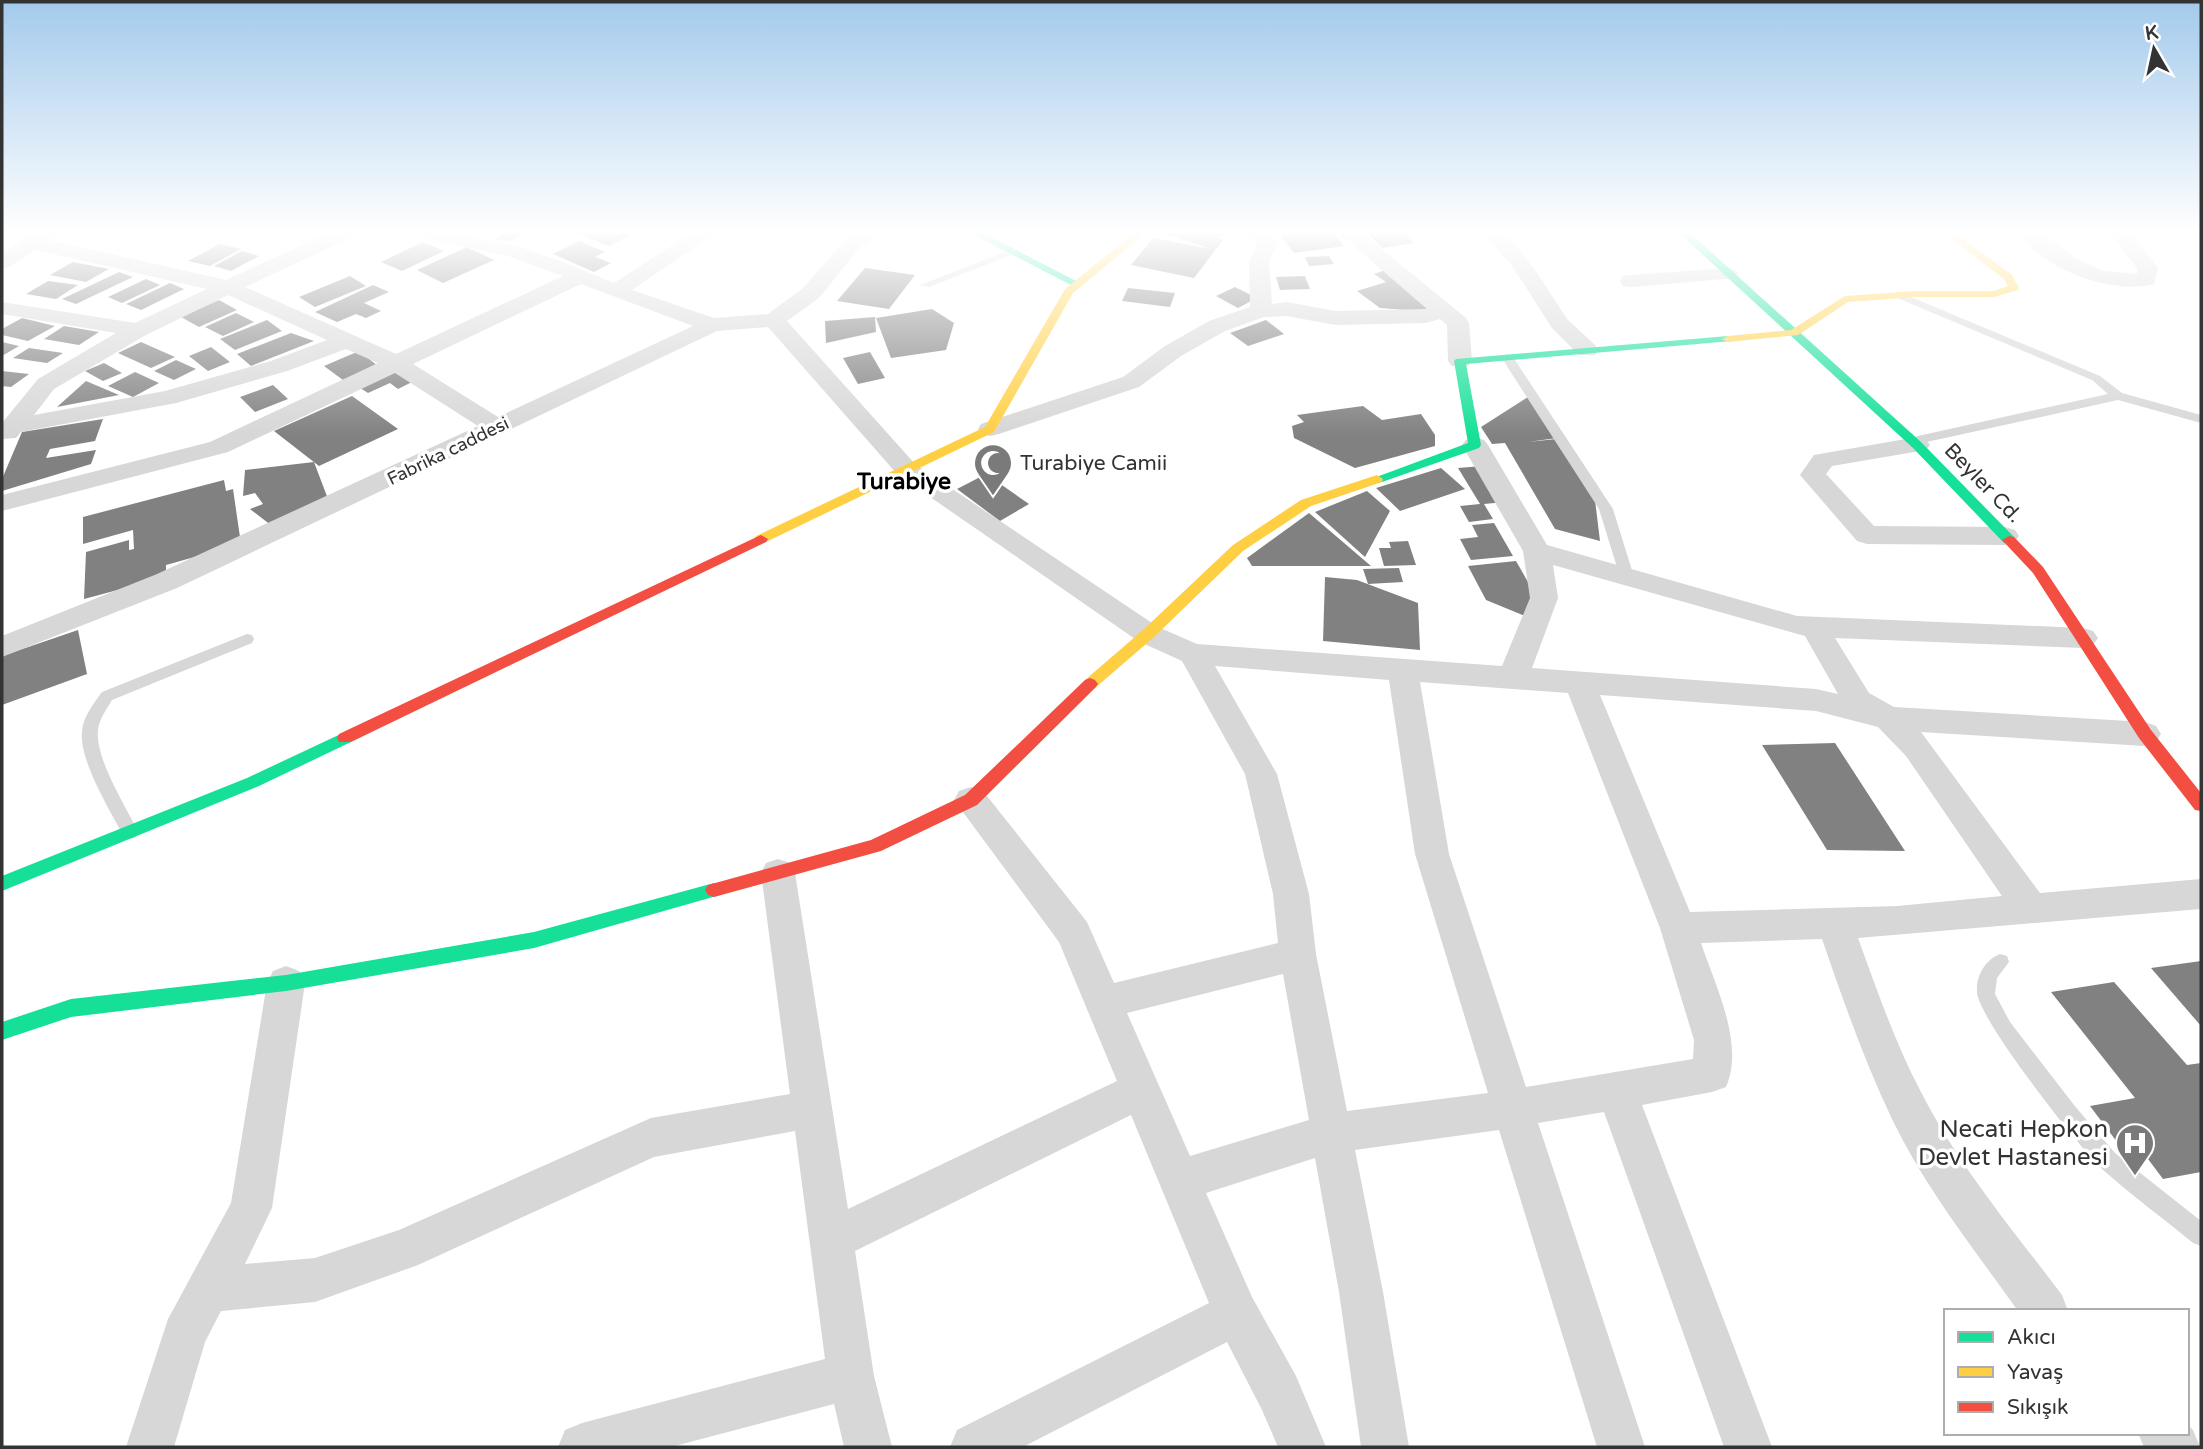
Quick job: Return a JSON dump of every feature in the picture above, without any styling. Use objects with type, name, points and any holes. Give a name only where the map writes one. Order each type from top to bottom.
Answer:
[{"type":"street","points":[[6,434],[46,384],[138,330],[199,301]]},
{"type":"street","points":[[258,301],[394,362],[497,427]]},
{"type":"street","points":[[2,503],[219,447],[527,301]]},
{"type":"street","points":[[642,301],[712,325]]},
{"type":"street","points":[[801,301],[774,320],[906,469],[1148,634],[1193,654],[1816,701],[1888,719],[2145,734]]},
{"type":"street","points":[[990,429],[1063,301]]},
{"type":"street","points":[[1261,301],[1261,310]]},
{"type":"street","points":[[1431,301],[1458,323],[1460,360],[1475,445],[1537,551],[1544,598],[1513,678]]},
{"type":"street","points":[[1545,301],[1562,327],[1587,350]]},
{"type":"street","name":"Beyler Cd.","points":[[1758,301],[1915,443],[2038,570],[2145,734],[2201,805]]},
{"type":"street","points":[[1460,360],[1794,333],[1843,301]]},
{"type":"street","points":[[2,884],[253,782],[990,429],[1132,382],[1173,351],[1217,326],[1261,310],[1286,309],[1336,318],[1426,316],[1444,311]]},
{"type":"street","points":[[6,313],[138,330]]},
{"type":"street","name":"Fabrika caddesi","points":[[2,647],[179,576],[342,502],[712,325],[774,320]]},
{"type":"street","points":[[6,434],[168,398],[279,366],[346,341]]},
{"type":"street","points":[[1915,443],[1823,460],[1813,475],[1867,535],[2005,537]]},
{"type":"street","points":[[2,1031],[71,1008],[286,983],[534,940],[875,846],[971,800],[1082,691],[1148,634],[1238,548],[1306,503],[1475,445]]},
{"type":"street","points":[[1537,551],[1797,626],[2083,638]]},
{"type":"street","points":[[1814,627],[1858,701],[1888,719],[1917,747],[2031,909]]},
{"type":"street","points":[[1193,654],[1261,774],[1291,894],[1298,954],[1361,1292],[1385,1447]]},
{"type":"street","points":[[1403,670],[1432,854],[1511,1109],[1621,1447]]},
{"type":"street","points":[[1180,1180],[1331,1133],[1511,1109],[1712,1074],[1713,1040],[1678,928],[1580,684]]},
{"type":"street","points":[[971,800],[1074,933],[1236,1313],[1279,1393],[1302,1447]]},
{"type":"street","points":[[778,873],[851,1376],[868,1447]]},
{"type":"street","points":[[1678,928],[1897,920],[2201,894]]},
{"type":"street","points":[[1835,923],[1869,1020],[1907,1107],[1953,1184],[2045,1309]]},
{"type":"street","points":[[1104,1002],[1298,954]]},
{"type":"street","points":[[150,1447],[184,1335],[251,1208],[286,983]]},
{"type":"street","points":[[831,1240],[1141,1090]]},
{"type":"street","points":[[1617,1091],[1748,1447]]},
{"type":"street","points":[[208,1290],[315,1280],[404,1250],[651,1138],[812,1109]]},
{"type":"street","points":[[974,1447],[1236,1313]]},
{"type":"street","points":[[582,1447],[851,1376]]},
{"type":"lane","points":[[1912,301],[2095,378],[2118,396],[2201,419]]},
{"type":"lane","points":[[1507,356],[1606,509],[1627,577]]},
{"type":"lane","points":[[1915,443],[2118,396]]},
{"type":"lane","points":[[130,832],[96,760],[89,733],[98,709],[107,696],[247,639]]},
{"type":"lane","points":[[2000,962],[1987,975],[1986,994],[2003,1028],[2067,1112],[2108,1160],[2201,1236]]},
{"type":"building","points":[[133,301],[160,301],[141,310],[126,304]]},
{"type":"building","points":[[218,301],[237,310],[199,327],[181,317]]},
{"type":"building","points":[[305,301],[330,301],[315,307]]},
{"type":"building","points":[[339,301],[369,301],[364,303],[381,311],[366,318],[356,314],[337,322],[315,312]]},
{"type":"building","points":[[837,301],[895,301],[889,309]]},
{"type":"building","points":[[1122,301],[1172,301],[1170,307]]},
{"type":"building","points":[[1224,301],[1252,301],[1238,308]]},
{"type":"building","points":[[1370,301],[1419,301],[1431,312],[1380,308]]},
{"type":"building","points":[[932,309],[954,323],[946,350],[891,358],[876,318]]},
{"type":"building","points":[[236,313],[254,322],[223,336],[205,327]]},
{"type":"building","points":[[875,317],[876,332],[826,343],[825,321]]},
{"type":"building","points":[[22,318],[55,326],[28,341],[2,335],[2,329]]},
{"type":"building","points":[[267,320],[282,331],[235,350],[220,339]]},
{"type":"building","points":[[1266,320],[1284,334],[1248,346],[1230,333]]},
{"type":"building","points":[[64,326],[99,332],[79,345],[44,339]]},
{"type":"building","points":[[291,333],[314,341],[251,366],[237,354]]},
{"type":"building","points":[[2,342],[19,346],[2,356]]},
{"type":"building","points":[[141,342],[175,357],[151,368],[118,353]]},
{"type":"building","points":[[211,347],[230,362],[208,371],[189,356]]},
{"type":"building","points":[[29,348],[63,353],[47,363],[13,358]]},
{"type":"building","points":[[359,351],[378,366],[343,380],[324,366]]},
{"type":"building","points":[[870,352],[885,378],[858,384],[843,358]]},
{"type":"building","points":[[176,360],[196,369],[174,380],[154,371]]},
{"type":"building","points":[[104,363],[122,373],[103,381],[85,371]]},
{"type":"building","points":[[393,367],[414,381],[398,389],[390,383],[368,393],[354,384]]},
{"type":"building","points":[[2,371],[29,374],[11,387],[2,386]]},
{"type":"building","points":[[135,372],[159,383],[133,397],[108,386]]},
{"type":"building","points":[[86,381],[119,395],[57,407]]},
{"type":"building","points":[[273,385],[288,399],[255,412],[240,397]]},
{"type":"building","points":[[352,396],[398,429],[319,466],[274,431]]},
{"type":"building","points":[[1528,397],[1557,438],[1528,442],[1556,439],[1595,500],[1600,541],[1555,529],[1505,443],[1492,444],[1481,427]]},
{"type":"building","points":[[1363,406],[1382,420],[1421,414],[1435,435],[1435,446],[1355,468],[1294,438],[1292,426],[1304,422],[1297,415]]},
{"type":"building","points":[[103,419],[95,441],[50,449],[46,458],[96,450],[91,464],[2,491],[2,479],[22,432]]},
{"type":"building","points":[[314,462],[328,499],[272,526],[250,509],[263,504],[255,493],[243,496],[245,470]]},
{"type":"building","points":[[1482,466],[1505,502],[1484,504],[1493,519],[1469,522],[1460,506],[1480,504],[1458,468]]},
{"type":"building","points":[[1441,468],[1465,489],[1400,511],[1376,488]]},
{"type":"building","name":"Turabiye Camii","points":[[986,474],[1029,504],[1000,521],[957,489]]},
{"type":"building","points":[[224,480],[226,491],[233,489],[241,544],[166,565],[166,577],[84,599],[86,552],[129,540],[129,550],[134,549],[133,530],[83,544],[83,517]]},
{"type":"building","points":[[1367,491],[1390,511],[1365,557],[1315,512]]},
{"type":"building","points":[[1309,513],[1371,566],[1252,566],[1247,558]]},
{"type":"building","points":[[1494,523],[1513,556],[1471,560],[1460,539],[1478,537],[1472,525]]},
{"type":"building","points":[[1408,541],[1416,565],[1384,566],[1379,548],[1391,548],[1389,542]]},
{"type":"building","points":[[1516,561],[1537,598],[1525,616],[1486,600],[1468,566]]},
{"type":"building","points":[[1399,568],[1403,582],[1368,584],[1363,569]]},
{"type":"building","points":[[1325,577],[1357,580],[1418,603],[1420,650],[1323,641]]},
{"type":"building","points":[[78,630],[87,674],[2,705],[2,656]]},
{"type":"building","points":[[1835,743],[1905,851],[1827,850],[1762,745]]},
{"type":"building","points":[[2201,961],[2201,1026],[2151,968]]},
{"type":"building","points":[[2114,982],[2187,1065],[2201,1063],[2201,1172],[2163,1179],[2148,1159],[2132,1162],[2090,1106],[2135,1098],[2051,992]]},
{"type":"traffic: fast","points":[[1758,301],[1917,445],[2009,540]]},
{"type":"traffic: fast","points":[[1377,479],[1475,445],[1460,361],[1728,339]]},
{"type":"traffic: fast","points":[[2,884],[253,782],[345,738]]},
{"type":"traffic: fast","points":[[2,1031],[71,1008],[286,983],[534,940],[714,890]]},
{"type":"traffic: slow","points":[[761,539],[990,429],[1063,301]]},
{"type":"traffic: slow","points":[[1728,339],[1794,333],[1843,301]]},
{"type":"traffic: slow","points":[[1090,684],[1148,634],[1238,548],[1306,503],[1377,479]]},
{"type":"traffic: jam","points":[[345,738],[761,539]]},
{"type":"traffic: jam","points":[[2009,540],[2038,570],[2145,734],[2201,805]]},
{"type":"traffic: jam","points":[[714,890],[875,846],[971,800],[1090,684]]},
{"type":"place","name":"Turabiye Camii","points":[[993,497]]},
{"type":"place","name":"Necati Hepkon Devlet Hastanesi","points":[[2135,1177]]},
{"type":"district","name":"Turabiye","points":[[904,482]]}]
